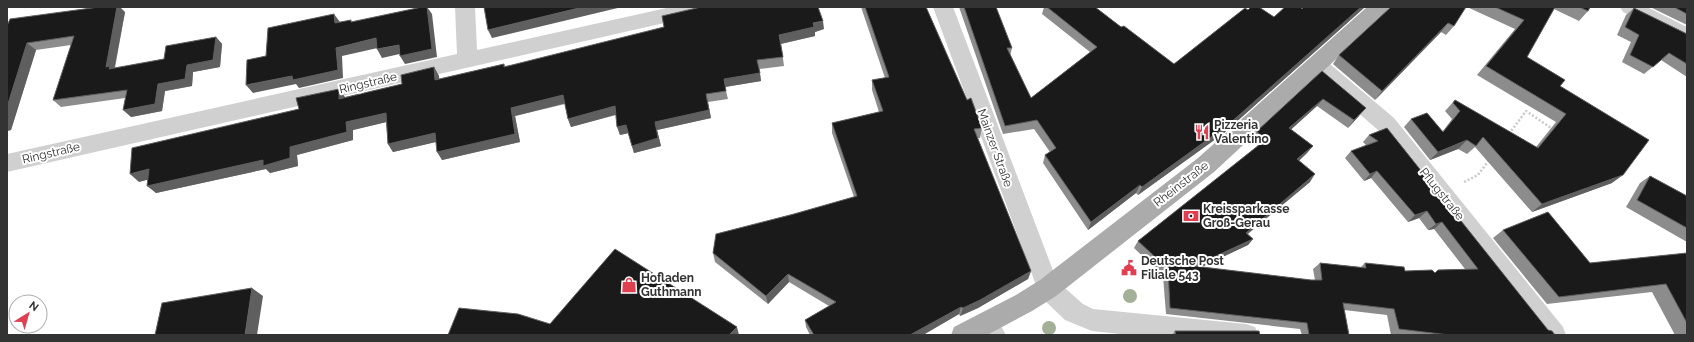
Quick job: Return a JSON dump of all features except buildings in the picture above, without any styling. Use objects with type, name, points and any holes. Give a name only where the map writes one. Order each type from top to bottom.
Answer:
[{"type":"main road","name":"Rheinstraße","points":[[963,335],[990,329],[1024,303],[1048,288],[1206,165],[1380,7]]},
{"type":"street","points":[[465,7],[467,61]]},
{"type":"street","name":"Ringstraße","points":[[7,163],[704,7]]},
{"type":"street","name":"Mainzer Straße","points":[[943,7],[1048,288]]},
{"type":"street","points":[[1630,7],[1687,36]]},
{"type":"street","name":"Pflugstraße","points":[[1317,65],[1386,124],[1554,335]]},
{"type":"street","points":[[1048,288],[1074,312],[1092,320],[1246,335]]},
{"type":"path","points":[[1507,137],[1526,111],[1559,133]]},
{"type":"path","points":[[1442,194],[1478,175],[1493,156]]},
{"type":"place","name":"Pizzeria Valentino","points":[[1202,132]]},
{"type":"place","name":"Kreissparkasse Groß-Gerau","points":[[1191,216]]},
{"type":"place","name":"Deutsche Post Filiale 543","points":[[1129,268]]},
{"type":"place","name":"Hofladen Guthmann","points":[[629,285]]}]
